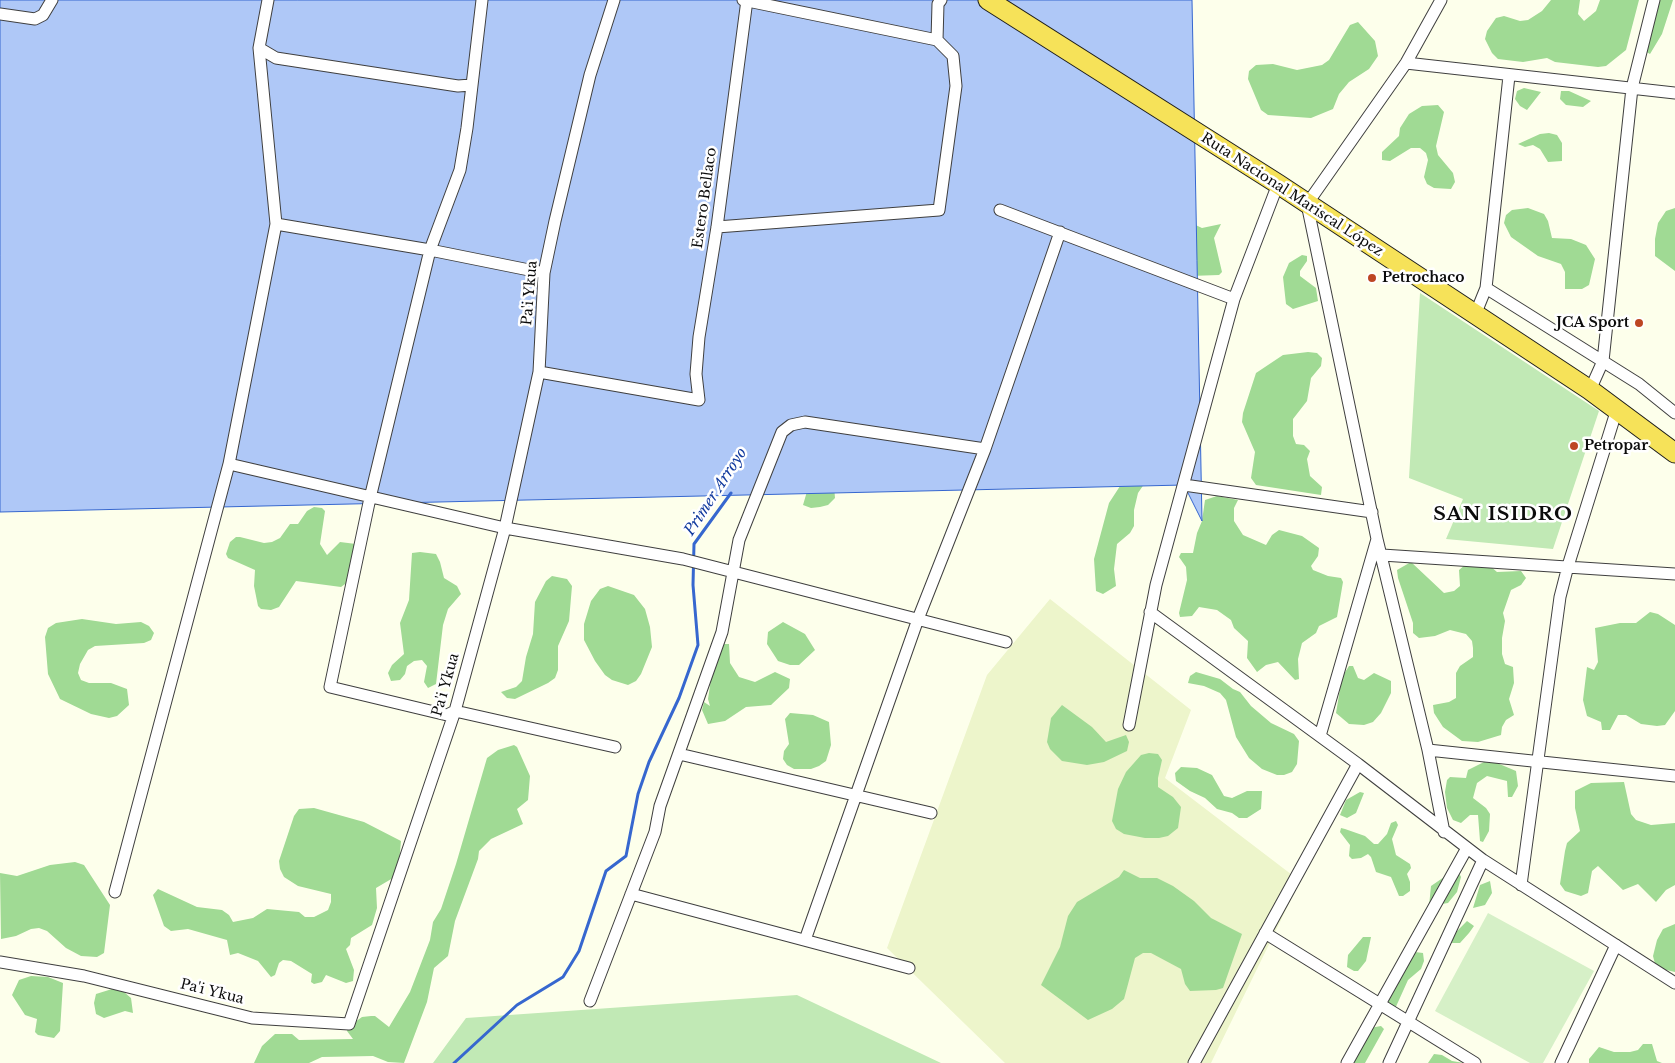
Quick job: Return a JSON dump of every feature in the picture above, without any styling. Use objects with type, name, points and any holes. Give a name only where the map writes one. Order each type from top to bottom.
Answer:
[{"type":"highway","name":"Ruta Nacional Mariscal López","points":[[996,5],[1278,184],[1590,390],[1675,453]]},
{"type":"street","points":[[0,14],[35,19],[43,15],[52,0]]},
{"type":"street","points":[[115,892],[229,464],[276,224],[259,48],[268,0]]},
{"type":"street","points":[[482,0],[460,170],[430,250],[370,498],[330,687],[447,715],[455,711],[615,747]]},
{"type":"street","name":"Pa'i Ykua","points":[[0,962],[84,976],[252,1018],[349,1024],[455,711],[505,528],[539,372],[544,273],[570,152],[590,75],[614,0]]},
{"type":"street","points":[[717,227],[939,210],[956,86],[953,56],[937,40],[746,0]]},
{"type":"street","name":"Estero Bellaco","points":[[539,372],[699,400],[696,374],[699,336],[717,227],[746,0]]},
{"type":"street","points":[[937,40],[938,4],[941,0]]},
{"type":"street","points":[[1442,0],[1406,63],[1307,204],[1377,539],[1428,750],[1444,832]]},
{"type":"street","points":[[1590,390],[1604,361],[1632,88],[1654,0]]},
{"type":"street","points":[[259,48],[276,58],[458,86],[471,85]]},
{"type":"street","points":[[1406,63],[1509,76],[1675,93]]},
{"type":"street","points":[[1475,315],[1486,288],[1509,76]]},
{"type":"street","points":[[1129,725],[1150,612],[1234,299],[1278,184]]},
{"type":"street","points":[[1000,210],[1234,299]]},
{"type":"street","points":[[276,224],[430,250],[544,273]]},
{"type":"street","points":[[805,940],[918,619],[985,449],[1060,232]]},
{"type":"street","points":[[1486,288],[1639,384],[1675,413]]},
{"type":"street","points":[[1521,884],[1556,623],[1568,566],[1617,409]]},
{"type":"street","points":[[590,1001],[655,832],[660,806],[722,632],[739,540],[782,432],[791,425],[805,422],[985,449]]},
{"type":"street","points":[[229,464],[505,528],[687,560],[1006,642]]},
{"type":"street","points":[[1184,485],[1372,512]]},
{"type":"street","points":[[1320,736],[1377,539]]},
{"type":"street","points":[[1382,556],[1675,574]]},
{"type":"street","points":[[1150,612],[1358,764],[1444,832],[1483,860],[1675,983]]},
{"type":"street","points":[[1428,750],[1675,776]]},
{"type":"street","points":[[678,754],[931,812]]},
{"type":"street","points":[[1194,1063],[1358,764]]},
{"type":"street","points":[[1347,1063],[1467,848]]},
{"type":"street","points":[[1389,1063],[1483,860]]},
{"type":"street","points":[[631,894],[909,968]]},
{"type":"street","points":[[1265,933],[1407,1023],[1475,1063]]},
{"type":"street","points":[[1561,1063],[1616,945]]},
{"type":"green space","points":[[1551,0],[1580,0],[1578,14],[1584,21],[1596,11],[1600,0],[1639,0],[1626,50],[1606,66],[1598,67],[1555,62],[1547,58],[1523,62],[1498,59],[1492,53],[1485,39],[1487,31],[1496,18],[1504,16],[1520,21],[1528,20],[1542,11]]},
{"type":"green space","points":[[1653,0],[1673,0],[1662,34],[1650,54],[1643,50]]},
{"type":"green space","points":[[1358,22],[1375,41],[1378,56],[1369,69],[1349,82],[1339,94],[1333,109],[1311,118],[1268,115],[1261,110],[1248,79],[1249,71],[1256,65],[1273,64],[1297,70],[1322,65],[1329,60],[1350,25]]},
{"type":"green space","points":[[1524,88],[1541,92],[1527,110],[1520,106],[1515,99],[1517,91]]},
{"type":"green space","points":[[1561,91],[1569,91],[1591,101],[1583,107],[1566,105],[1560,99]]},
{"type":"green space","points":[[1438,105],[1444,112],[1436,146],[1438,155],[1453,173],[1455,182],[1451,189],[1434,188],[1427,184],[1424,177],[1428,160],[1426,153],[1420,148],[1411,148],[1390,161],[1382,160],[1382,152],[1399,136],[1400,128],[1409,114],[1422,106]]},
{"type":"green space","points":[[1549,133],[1557,135],[1562,143],[1562,161],[1548,162],[1540,149],[1533,145],[1525,147],[1518,144],[1540,134]]},
{"type":"green space","points":[[1528,208],[1544,214],[1548,221],[1552,238],[1571,239],[1586,245],[1595,259],[1589,285],[1582,289],[1565,289],[1565,272],[1561,264],[1538,256],[1511,237],[1504,223],[1506,215],[1512,210]]},
{"type":"green space","points":[[1675,208],[1675,271],[1655,256],[1655,239],[1658,223],[1666,211]]},
{"type":"green space","points":[[1187,221],[1202,228],[1221,224],[1214,238],[1222,272],[1219,275],[1190,276]]},
{"type":"green space","points":[[1302,255],[1307,256],[1307,261],[1300,271],[1300,276],[1316,288],[1318,301],[1293,309],[1286,304],[1283,277],[1289,263]]},
{"type":"green space","points":[[1420,293],[1599,411],[1553,549],[1446,539],[1463,499],[1409,478]]},
{"type":"green space","points":[[1308,352],[1317,353],[1322,358],[1321,366],[1311,378],[1307,401],[1293,419],[1293,436],[1296,444],[1304,445],[1310,451],[1307,459],[1310,476],[1322,487],[1321,495],[1256,485],[1251,478],[1255,452],[1242,422],[1243,413],[1256,373],[1283,355]]},
{"type":"green space","points":[[1153,471],[1138,493],[1134,510],[1134,526],[1130,533],[1117,544],[1114,569],[1116,586],[1103,594],[1096,591],[1094,559],[1109,503],[1122,483]]},
{"type":"green space","points":[[833,474],[835,498],[828,505],[820,507],[811,508],[803,505],[808,488]]},
{"type":"green space","points":[[1217,496],[1238,500],[1234,508],[1234,521],[1243,535],[1266,545],[1272,535],[1279,530],[1302,536],[1319,548],[1318,556],[1311,566],[1313,570],[1328,576],[1341,578],[1343,582],[1337,617],[1319,626],[1316,633],[1302,643],[1298,659],[1299,679],[1295,680],[1278,662],[1266,665],[1257,672],[1247,658],[1248,641],[1234,628],[1231,620],[1217,610],[1199,607],[1192,616],[1180,617],[1179,613],[1187,580],[1186,567],[1179,557],[1181,553],[1193,553],[1197,533],[1202,521],[1205,500]]},
{"type":"green space","points":[[314,507],[322,508],[325,511],[320,544],[327,555],[340,542],[356,544],[352,579],[341,587],[296,581],[279,607],[271,610],[261,609],[258,606],[254,586],[255,570],[228,558],[226,554],[230,542],[236,537],[240,537],[264,543],[272,542],[280,538],[290,524],[298,524],[307,511]]},
{"type":"green space","points":[[412,553],[436,554],[444,578],[457,586],[461,594],[448,609],[443,625],[436,684],[428,688],[424,682],[427,666],[422,660],[414,661],[407,666],[405,674],[400,680],[391,681],[388,673],[392,665],[404,654],[400,623],[409,600]]},
{"type":"green space","points":[[1411,562],[1444,593],[1454,591],[1460,586],[1459,570],[1465,565],[1490,566],[1497,572],[1521,571],[1526,578],[1521,585],[1511,590],[1503,613],[1505,621],[1502,654],[1505,664],[1513,667],[1514,683],[1509,699],[1514,715],[1506,720],[1502,727],[1501,735],[1478,742],[1462,741],[1443,727],[1434,713],[1433,705],[1449,702],[1456,698],[1456,673],[1460,666],[1473,657],[1472,641],[1466,634],[1450,630],[1435,636],[1419,638],[1413,633],[1413,623],[1397,570]]},
{"type":"green space","points":[[552,576],[567,579],[572,586],[569,621],[558,646],[558,670],[555,678],[548,683],[515,699],[507,698],[501,692],[516,687],[522,681],[526,657],[533,634],[535,602],[546,581]]},
{"type":"green space","points":[[608,586],[634,595],[645,609],[650,627],[652,647],[641,674],[636,681],[628,685],[612,680],[605,675],[584,640],[584,624],[591,601],[600,589]]},
{"type":"green space","points":[[1050,599],[1191,710],[1165,778],[1300,881],[1211,1063],[1005,1063],[887,948],[987,675]]},
{"type":"green space","points":[[1650,612],[1658,614],[1675,625],[1675,711],[1665,725],[1641,724],[1626,715],[1618,715],[1610,730],[1602,730],[1601,722],[1587,716],[1583,700],[1587,667],[1594,670],[1598,662],[1595,628],[1620,623],[1636,623]]},
{"type":"green space","points":[[82,619],[116,624],[141,622],[149,626],[154,633],[151,640],[144,643],[95,646],[88,650],[80,664],[78,673],[81,680],[89,683],[111,683],[127,689],[129,705],[117,716],[109,718],[91,714],[60,699],[48,674],[45,637],[48,628],[56,623]]},
{"type":"green space","points":[[783,622],[805,634],[815,650],[799,665],[790,665],[778,661],[767,644],[768,632]]},
{"type":"green space","points":[[721,644],[729,644],[730,663],[739,677],[755,682],[775,672],[790,679],[789,688],[771,705],[746,707],[725,721],[708,724],[702,710],[704,702],[710,706],[708,699],[713,666]]},
{"type":"green space","points":[[1349,666],[1353,666],[1358,678],[1364,680],[1374,673],[1391,681],[1391,693],[1381,713],[1373,722],[1364,725],[1349,724],[1336,713],[1342,677]]},
{"type":"green space","points":[[1196,672],[1220,679],[1240,692],[1251,706],[1271,723],[1294,734],[1299,741],[1297,764],[1292,772],[1277,775],[1262,769],[1249,758],[1236,737],[1226,700],[1220,693],[1204,686],[1188,683],[1190,676]]},
{"type":"green space","points":[[1062,705],[1092,727],[1106,742],[1126,735],[1129,742],[1127,751],[1104,762],[1087,765],[1062,761],[1050,749],[1047,742],[1051,718]]},
{"type":"green space","points":[[790,713],[813,715],[829,722],[831,745],[826,761],[819,766],[811,769],[794,769],[787,765],[783,759],[784,751],[789,744],[785,719]]},
{"type":"green space","points":[[514,745],[517,747],[530,776],[528,800],[517,809],[523,824],[491,839],[479,851],[478,859],[455,921],[448,956],[434,968],[427,1002],[404,1063],[388,1062],[373,1056],[322,1057],[309,1063],[254,1063],[262,1046],[275,1034],[292,1034],[299,1040],[353,1039],[347,1031],[348,1027],[362,1017],[371,1016],[375,1016],[389,1027],[410,992],[430,940],[433,922],[441,909],[456,864],[487,758],[498,750]]},
{"type":"green space","points":[[1149,753],[1158,754],[1162,760],[1158,787],[1173,797],[1181,807],[1178,828],[1168,836],[1159,838],[1145,838],[1124,834],[1116,829],[1112,821],[1118,789],[1126,772],[1141,755]]},
{"type":"green space","points":[[1484,762],[1497,763],[1516,771],[1518,786],[1512,797],[1508,797],[1507,781],[1487,776],[1477,783],[1473,798],[1486,808],[1490,814],[1489,831],[1483,842],[1480,841],[1478,815],[1470,815],[1461,823],[1453,820],[1447,808],[1445,792],[1447,780],[1450,777],[1466,778],[1468,770]]},
{"type":"green space","points":[[1181,767],[1197,768],[1212,775],[1224,796],[1232,798],[1247,791],[1262,791],[1261,809],[1247,818],[1239,818],[1232,813],[1217,809],[1205,798],[1190,791],[1176,781],[1175,773]]},
{"type":"green space","points":[[1624,782],[1631,814],[1636,820],[1651,825],[1675,823],[1675,885],[1666,890],[1656,902],[1638,884],[1623,890],[1598,866],[1592,871],[1588,893],[1581,896],[1565,891],[1560,884],[1567,843],[1580,831],[1575,808],[1575,791],[1591,783]]},
{"type":"green space","points":[[1360,792],[1364,793],[1356,813],[1347,818],[1340,815],[1346,800]]},
{"type":"green space","points":[[314,808],[364,822],[401,841],[398,875],[376,888],[377,908],[372,925],[351,938],[350,945],[346,949],[354,970],[353,981],[346,983],[326,975],[322,982],[314,984],[311,982],[312,974],[291,961],[283,960],[279,963],[275,975],[271,977],[258,961],[238,953],[230,955],[227,940],[188,929],[171,931],[164,926],[153,895],[158,889],[197,907],[222,910],[229,915],[233,922],[253,918],[267,909],[299,912],[305,917],[314,917],[328,910],[331,894],[298,886],[284,877],[280,869],[279,861],[294,816],[299,809]]},
{"type":"green space","points":[[1396,821],[1398,825],[1392,839],[1396,855],[1410,864],[1411,868],[1407,874],[1410,882],[1410,891],[1403,896],[1399,896],[1391,877],[1376,872],[1371,857],[1368,854],[1361,858],[1352,859],[1349,856],[1350,845],[1340,832],[1341,828],[1345,829],[1365,836],[1374,844],[1378,844],[1387,834],[1391,823]]},
{"type":"green space","points":[[75,862],[84,865],[110,905],[104,953],[97,957],[81,956],[66,948],[47,931],[39,928],[1,939],[0,873],[17,876],[50,865]]},
{"type":"green space","points":[[1124,870],[1140,878],[1157,878],[1173,886],[1194,901],[1211,918],[1242,934],[1223,988],[1190,991],[1185,984],[1181,969],[1151,953],[1143,953],[1135,958],[1124,999],[1112,1009],[1088,1020],[1041,985],[1060,947],[1068,916],[1077,902],[1119,877]]},
{"type":"green space","points":[[1450,873],[1459,873],[1461,877],[1457,892],[1448,903],[1429,906],[1431,886]]},
{"type":"green space","points":[[1490,881],[1492,893],[1485,905],[1473,908],[1480,885]]},
{"type":"green space","points":[[1488,913],[1594,971],[1543,1063],[1530,1063],[1435,1011]]},
{"type":"green space","points":[[1467,921],[1474,926],[1460,943],[1452,943],[1453,935]]},
{"type":"green space","points":[[1675,924],[1675,972],[1662,969],[1655,964],[1653,956],[1657,940],[1663,929]]},
{"type":"green space","points":[[1363,937],[1371,937],[1366,961],[1358,971],[1354,971],[1347,967],[1348,955]]},
{"type":"green space","points":[[1415,952],[1423,953],[1424,961],[1421,969],[1408,980],[1394,1011],[1386,1008],[1384,994]]},
{"type":"green space","points":[[31,976],[48,977],[63,983],[60,1031],[54,1038],[38,1035],[35,1032],[37,1019],[25,1015],[12,995],[19,980]]},
{"type":"green space","points":[[112,989],[124,992],[131,998],[133,1013],[125,1011],[104,1018],[96,1014],[94,1003],[96,994]]},
{"type":"green space","points":[[797,995],[941,1063],[433,1063],[466,1018]]},
{"type":"green space","points":[[1381,1026],[1384,1029],[1365,1063],[1341,1063],[1347,1059],[1370,1028]]},
{"type":"green space","points":[[1643,1044],[1652,1044],[1657,1061],[1662,1063],[1589,1063],[1589,1059],[1599,1047],[1614,1052],[1630,1052],[1638,1050]]},
{"type":"green space","points":[[1434,1054],[1442,1055],[1452,1061],[1464,1063],[1428,1063]]},
{"type":"water","points":[[0,0],[1192,0],[1202,521],[1184,485],[0,512]]},
{"type":"waterway","name":"Primer Arroyo","points":[[454,1063],[517,1005],[563,977],[579,951],[606,871],[626,856],[638,794],[649,762],[679,698],[698,645],[693,585],[694,544],[731,493]]},
{"type":"place","name":"Petrochaco","points":[[1372,278]]},
{"type":"place","name":"JCA Sport","points":[[1639,323]]},
{"type":"place","name":"Petropar","points":[[1574,446]]},
{"type":"district","name":"SAN ISIDRO","points":[[1503,515]]}]
